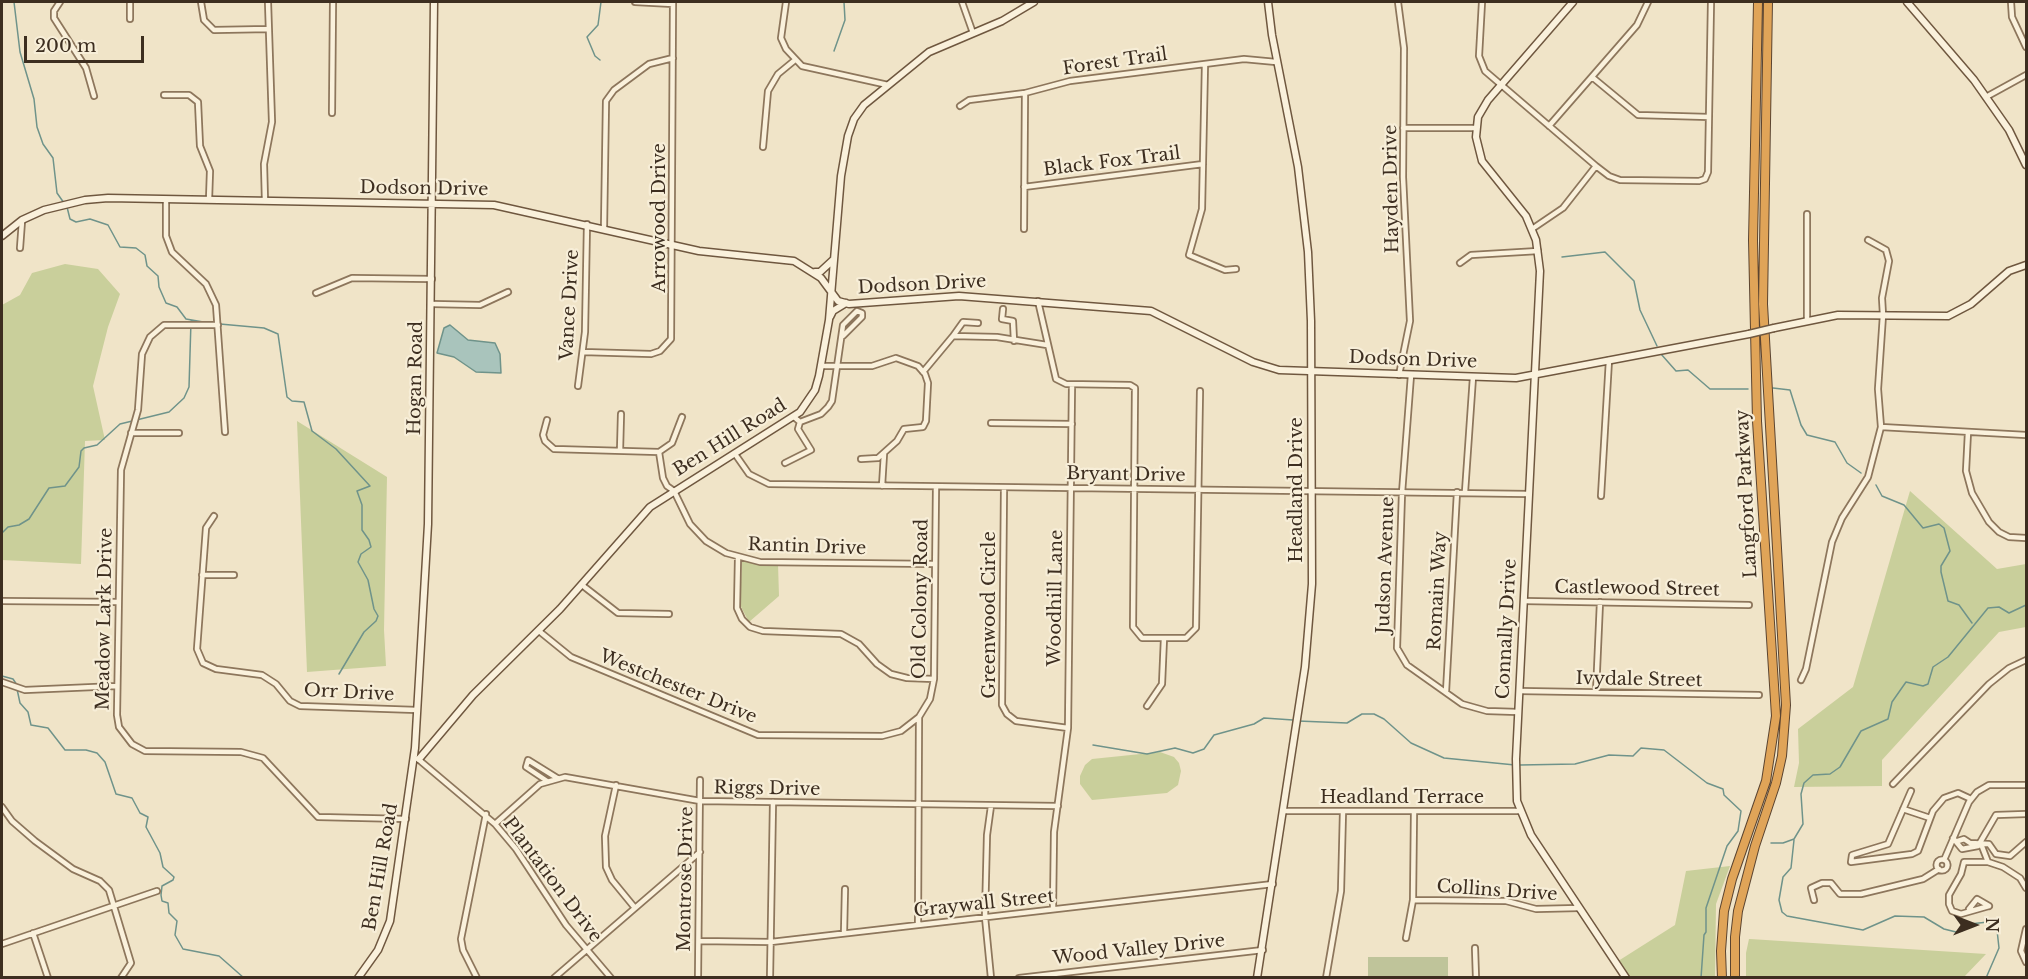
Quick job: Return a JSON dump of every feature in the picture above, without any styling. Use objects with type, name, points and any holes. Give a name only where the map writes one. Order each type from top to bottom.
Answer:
[{"type":"highway","name":"Langford Parkway","points":[[1722,978],[1720,951],[1724,911],[1732,879],[1766,781],[1776,716],[1757,421],[1753,240],[1758,2]]},
{"type":"highway","name":"Langford Parkway","points":[[1735,978],[1734,938],[1738,910],[1755,846],[1776,783],[1782,756],[1786,705],[1763,304],[1768,2]]},
{"type":"street","points":[[60,2],[54,11],[54,18],[86,68],[94,96]]},
{"type":"street","points":[[130,2],[130,20]]},
{"type":"street","points":[[201,2],[204,20],[214,30],[269,29]]},
{"type":"street","points":[[265,201],[264,164],[272,122],[268,2]]},
{"type":"street","points":[[332,113],[333,2]]},
{"type":"street","name":"Hogan Road","points":[[416,757],[428,524],[434,2]]},
{"type":"street","points":[[635,2],[673,3]]},
{"type":"street","points":[[786,2],[781,38],[786,50],[795,60],[810,70],[888,85]]},
{"type":"street","points":[[962,2],[974,33]]},
{"type":"street","name":"Ben Hill Road","points":[[358,978],[378,950],[390,921],[416,757],[473,695],[539,631],[651,507],[735,454],[797,419],[815,390],[829,320],[837,205],[848,136],[859,111],[929,52],[1015,15],[1034,2]]},
{"type":"street","name":"Headland Drive","points":[[1257,978],[1310,631],[1312,490],[1310,288],[1304,215],[1298,167],[1276,62],[1268,2]]},
{"type":"street","name":"Hayden Drive","points":[[1398,2],[1404,48],[1403,128],[1410,321],[1399,375]]},
{"type":"street","points":[[1482,2],[1479,56],[1485,71],[1596,166],[1609,176],[1620,180],[1705,179],[1708,172],[1711,2]]},
{"type":"street","points":[[1403,128],[1476,128],[1483,107],[1573,2]]},
{"type":"street","points":[[1550,126],[1637,25],[1648,2]]},
{"type":"street","points":[[1907,2],[1963,66],[1986,97],[2009,130],[2026,165]]},
{"type":"street","points":[[2011,2],[2012,17],[2026,47]]},
{"type":"street","name":"Arrowood Drive","points":[[583,352],[651,354],[667,346],[673,331],[673,3]]},
{"type":"street","points":[[604,228],[606,101],[614,90],[649,64],[673,58]]},
{"type":"street","name":"Forest Trail","points":[[960,106],[969,100],[1025,93],[1070,81],[1244,59],[1276,62]]},
{"type":"street","points":[[763,147],[768,91],[778,74],[795,60]]},
{"type":"street","points":[[1205,64],[1200,218],[1189,255],[1225,270],[1236,269]]},
{"type":"street","points":[[1986,97],[2026,75],[2026,68]]},
{"type":"street","points":[[1592,77],[1638,116],[1709,117]]},
{"type":"street","points":[[1024,230],[1025,93]]},
{"type":"street","points":[[164,95],[189,95],[198,102],[200,146],[210,171],[209,200]]},
{"type":"street","name":"Connally Drive","points":[[1476,128],[1476,145],[1482,161],[1518,204],[1532,229],[1538,251],[1536,376],[1516,784],[1521,811],[1531,835],[1626,978]]},
{"type":"street","name":"Black Fox Trail","points":[[1024,187],[1203,164]]},
{"type":"street","points":[[1532,229],[1563,208],[1596,166]]},
{"type":"street","points":[[165,199],[168,242],[179,260],[210,290],[216,305],[225,432]]},
{"type":"street","name":"Dodson Drive","points":[[2,236],[22,220],[44,210],[85,200],[165,199],[494,205],[721,255],[785,259],[803,264],[830,289],[838,301],[846,303],[959,296],[1151,311],[1261,365],[1279,370],[1473,377],[1536,376],[1838,315],[1948,316],[1971,304],[2009,271],[2026,265]]},
{"type":"street","points":[[1806,320],[1807,214]]},
{"type":"street","points":[[20,248],[22,220]]},
{"type":"street","name":"Vance Drive","points":[[578,386],[583,352],[587,224]]},
{"type":"street","points":[[1801,680],[1806,669],[1832,542],[1842,518],[1868,477],[1881,427],[1878,389],[1882,298],[1888,255],[1881,245],[1868,240]]},
{"type":"street","points":[[1460,263],[1471,255],[1538,251]]},
{"type":"street","points":[[813,272],[820,272],[833,260]]},
{"type":"street","points":[[316,293],[352,278],[432,279]]},
{"type":"street","points":[[432,304],[480,304],[508,292]]},
{"type":"street","points":[[1038,302],[1053,374],[1061,383],[1130,385],[1135,388],[1133,627],[1142,638],[1186,638],[1196,628],[1200,391]]},
{"type":"street","points":[[829,320],[833,311],[846,303]]},
{"type":"street","points":[[1004,309],[1002,319],[1013,321],[1014,341]]},
{"type":"street","points":[[785,463],[811,450],[798,429],[797,419],[820,414],[828,407],[832,400],[843,325],[857,311],[862,313],[862,317],[843,336]]},
{"type":"street","points":[[923,372],[963,322],[978,323]]},
{"type":"street","name":"Meadow Lark Drive","points":[[218,325],[169,324],[150,337],[142,354],[138,410],[121,470],[117,686],[119,727],[126,740],[138,748],[152,752],[252,754],[272,765],[310,811],[318,817],[406,819]]},
{"type":"street","points":[[952,336],[997,337],[1047,345]]},
{"type":"street","points":[[821,366],[872,366],[896,358],[907,360],[923,372],[928,383],[927,421],[923,427],[904,429],[884,454],[878,458],[861,459]]},
{"type":"street","points":[[1601,496],[1609,360]]},
{"type":"street","name":"Judson Avenue","points":[[1411,375],[1402,493],[1397,648],[1407,665],[1476,709],[1518,712]]},
{"type":"street","points":[[1465,492],[1473,377]]},
{"type":"street","name":"Woodhill Lane","points":[[1053,909],[1054,832],[1068,728],[1072,385]]},
{"type":"street","points":[[620,451],[621,414]]},
{"type":"street","points":[[547,420],[543,435],[545,441],[554,449],[659,452],[672,443],[682,417]]},
{"type":"street","points":[[991,423],[1072,424]]},
{"type":"street","points":[[1881,427],[2026,435]]},
{"type":"street","points":[[1968,432],[1966,471],[1972,493],[1999,532],[2009,537],[2026,538]]},
{"type":"street","points":[[131,433],[179,433]]},
{"type":"street","name":"Rantin Drive","points":[[659,452],[663,478],[667,486],[674,491],[683,513],[695,531],[716,548],[738,558],[760,562],[935,564]]},
{"type":"street","name":"Bryant Drive","points":[[735,454],[749,474],[769,484],[1529,494]]},
{"type":"street","points":[[882,486],[884,454]]},
{"type":"street","name":"Old Colony Road","points":[[918,925],[919,717],[930,699],[934,679],[936,487]]},
{"type":"street","name":"Greenwood Circle","points":[[1004,488],[1002,705],[1007,714],[1016,720],[1068,728]]},
{"type":"street","name":"Romain Way","points":[[1446,692],[1457,492]]},
{"type":"street","name":"Orr Drive","points":[[214,516],[206,528],[196,649],[200,659],[207,666],[262,675],[276,684],[290,701],[300,706],[417,710]]},
{"type":"street","points":[[738,558],[737,608],[742,619],[750,627],[763,631],[841,634],[859,644],[891,674],[907,678],[934,679]]},
{"type":"street","points":[[202,575],[234,575]]},
{"type":"street","points":[[582,585],[618,613],[669,614]]},
{"type":"street","points":[[2,601],[118,602]]},
{"type":"street","name":"Castlewood Street","points":[[1524,601],[1749,605]]},
{"type":"street","points":[[1596,692],[1600,602]]},
{"type":"street","name":"Westchester Drive","points":[[539,631],[571,657],[758,735],[882,736],[901,731],[919,717]]},
{"type":"street","points":[[1147,706],[1162,684],[1164,638]]},
{"type":"street","points":[[1893,784],[1989,684],[2026,660]]},
{"type":"street","points":[[2,682],[25,690],[117,686]]},
{"type":"street","name":"Ivydale Street","points":[[1520,691],[1759,695]]},
{"type":"street","name":"Plantation Drive","points":[[416,757],[486,814],[495,824],[516,849],[566,925],[611,978]]},
{"type":"street","points":[[547,781],[526,767],[528,760],[557,778]]},
{"type":"street","name":"Riggs Drive","points":[[495,824],[533,789],[557,778],[575,777],[700,801],[1058,806]]},
{"type":"street","name":"Montrose Drive","points":[[698,978],[700,780]]},
{"type":"street","points":[[616,785],[605,836],[606,867],[612,880],[635,908]]},
{"type":"street","points":[[1814,900],[1811,888],[1822,883],[1831,883],[1840,894],[1861,894],[1923,879],[1947,867],[1944,860],[1958,841],[1971,799],[1989,786],[2026,785]]},
{"type":"street","points":[[1911,790],[1888,844],[1852,855],[1851,862],[1912,854],[1918,851],[1930,819],[1948,794],[1961,794],[1971,799]]},
{"type":"street","points":[[771,978],[773,802]]},
{"type":"street","points":[[991,806],[987,835],[985,917],[991,978]]},
{"type":"street","points":[[2,807],[12,821],[35,841],[73,868],[105,884],[131,963],[121,978]]},
{"type":"street","points":[[1903,809],[1930,819]]},
{"type":"street","name":"Headland Terrace","points":[[1284,811],[1521,811]]},
{"type":"street","points":[[1326,978],[1341,891],[1343,812]]},
{"type":"street","points":[[1406,938],[1413,900],[1414,812]]},
{"type":"street","points":[[477,978],[463,950],[461,939],[486,814]]},
{"type":"street","points":[[1988,862],[1982,844],[1996,815],[2026,814]]},
{"type":"street","points":[[1958,841],[1970,846],[1989,844],[1996,854],[2010,856],[2026,842]]},
{"type":"street","points":[[554,978],[700,852]]},
{"type":"street","points":[[1969,910],[1961,914],[1952,911],[1949,895],[1961,874],[1964,862],[1988,862],[2003,867],[2020,878],[2026,888]]},
{"type":"street","name":"Graywall Street","points":[[699,942],[771,942],[1273,884]]},
{"type":"street","points":[[844,933],[845,889]]},
{"type":"street","points":[[2,944],[157,891]]},
{"type":"street","name":"Collins Drive","points":[[1413,900],[1506,901],[1536,909],[1580,908]]},
{"type":"street","points":[[2026,929],[2021,951],[2026,962]]},
{"type":"street","points":[[33,933],[48,978]]},
{"type":"street","points":[[1475,948],[1476,978]]},
{"type":"street","name":"Wood Valley Drive","points":[[1019,978],[1263,950]]},
{"type":"green space","points":[[65,264],[98,269],[120,294],[108,327],[93,386],[105,440],[85,441],[81,564],[2,560],[2,305],[20,295],[32,273]]},
{"type":"green space","points":[[297,421],[387,477],[384,630],[386,666],[307,672]]},
{"type":"green space","points":[[1910,491],[1997,569],[2026,564],[2026,627],[1999,632],[1882,760],[1882,786],[1794,787],[1799,763],[1798,729],[1853,687]]},
{"type":"green space","points":[[742,561],[778,564],[779,596],[749,622],[740,605]]},
{"type":"green space","points":[[1160,752],[1174,757],[1181,771],[1178,785],[1167,793],[1092,800],[1080,784],[1080,776],[1085,765],[1092,759]]},
{"type":"green space","points":[[1730,866],[1716,904],[1715,977],[1625,977],[1615,963],[1675,925],[1686,871]]},
{"type":"green space","points":[[1749,939],[1986,954],[1964,977],[1746,977],[1746,953]]},
{"type":"green space","points":[[1368,957],[1448,957],[1448,977],[1368,977]]},
{"type":"water","points":[[450,325],[468,340],[495,343],[500,354],[501,373],[476,372],[454,357],[437,353],[444,328]]},
{"type":"waterway","points":[[14,2],[20,52],[34,99],[37,127],[43,144],[53,158],[57,193],[64,203]]},
{"type":"waterway","points":[[600,60],[595,56],[587,37],[598,25],[601,2]]},
{"type":"waterway","points":[[834,51],[845,20],[844,2]]},
{"type":"waterway","points":[[67,207],[70,219],[76,222],[90,219],[108,225],[120,247],[136,248],[145,255],[147,266],[158,276],[159,287],[166,303],[177,307],[186,319],[209,323]]},
{"type":"waterway","points":[[1562,257],[1605,252],[1634,281],[1640,310],[1657,346]]},
{"type":"waterway","points":[[2,533],[8,527],[19,525],[29,519],[49,488],[65,486],[79,467],[81,451],[84,448],[97,445],[120,424],[169,412],[184,398],[189,387],[191,321]]},
{"type":"waterway","points":[[220,324],[264,328],[278,334],[287,397],[292,401],[304,402],[312,431],[336,449],[370,486],[357,491],[362,505],[362,530],[371,547],[361,554],[358,562],[368,580],[374,609],[378,616],[364,632],[339,674]]},
{"type":"waterway","points":[[1661,354],[1676,371],[1688,370],[1710,389],[1748,389]]},
{"type":"waterway","points":[[1773,388],[1790,390],[1801,425],[1807,435],[1835,442],[1847,463],[1861,473]]},
{"type":"waterway","points":[[1876,485],[1882,496],[1904,505],[1923,528],[1939,524],[1944,528],[1950,551],[1941,566],[1941,572],[1948,601],[1959,605],[1972,623]]},
{"type":"waterway","points":[[1771,843],[1783,843],[1794,839],[1803,824],[1801,794],[1804,783],[1813,775],[1830,774],[1840,767],[1861,731],[1888,719],[1892,702],[1906,682],[1923,686],[1928,684],[1933,667],[1948,657],[1988,608],[1999,607],[2009,613],[2026,605]]},
{"type":"waterway","points":[[2,676],[13,679],[17,685]]},
{"type":"waterway","points":[[17,689],[20,703],[28,712],[31,725],[48,728],[65,750],[86,750],[97,753],[105,762],[116,794],[132,798],[140,813],[148,817],[146,827],[160,853],[163,867],[174,877],[162,886],[161,895],[162,901],[168,903],[169,913],[177,921],[175,935],[183,949],[219,956],[244,978]]},
{"type":"waterway","points":[[1298,721],[1347,723],[1362,714],[1374,714],[1384,719],[1411,743],[1444,758],[1515,765]]},
{"type":"waterway","points":[[1093,745],[1147,754],[1175,748],[1193,753],[1204,749],[1214,735],[1254,724],[1264,718],[1293,720]]},
{"type":"waterway","points":[[1520,765],[1575,764],[1609,755],[1633,756],[1641,748],[1664,750],[1707,783],[1723,789],[1724,795],[1741,811],[1738,831]]},
{"type":"waterway","points":[[1701,978],[1706,908],[1727,846],[1738,831]]},
{"type":"waterway","points":[[1794,840],[1791,868],[1783,877],[1779,900],[1782,912],[1787,916],[1863,930],[1895,916],[1924,917],[1944,929],[1956,932],[1962,931],[1970,924],[1988,922],[1997,930],[1999,948],[1986,978]]}]
